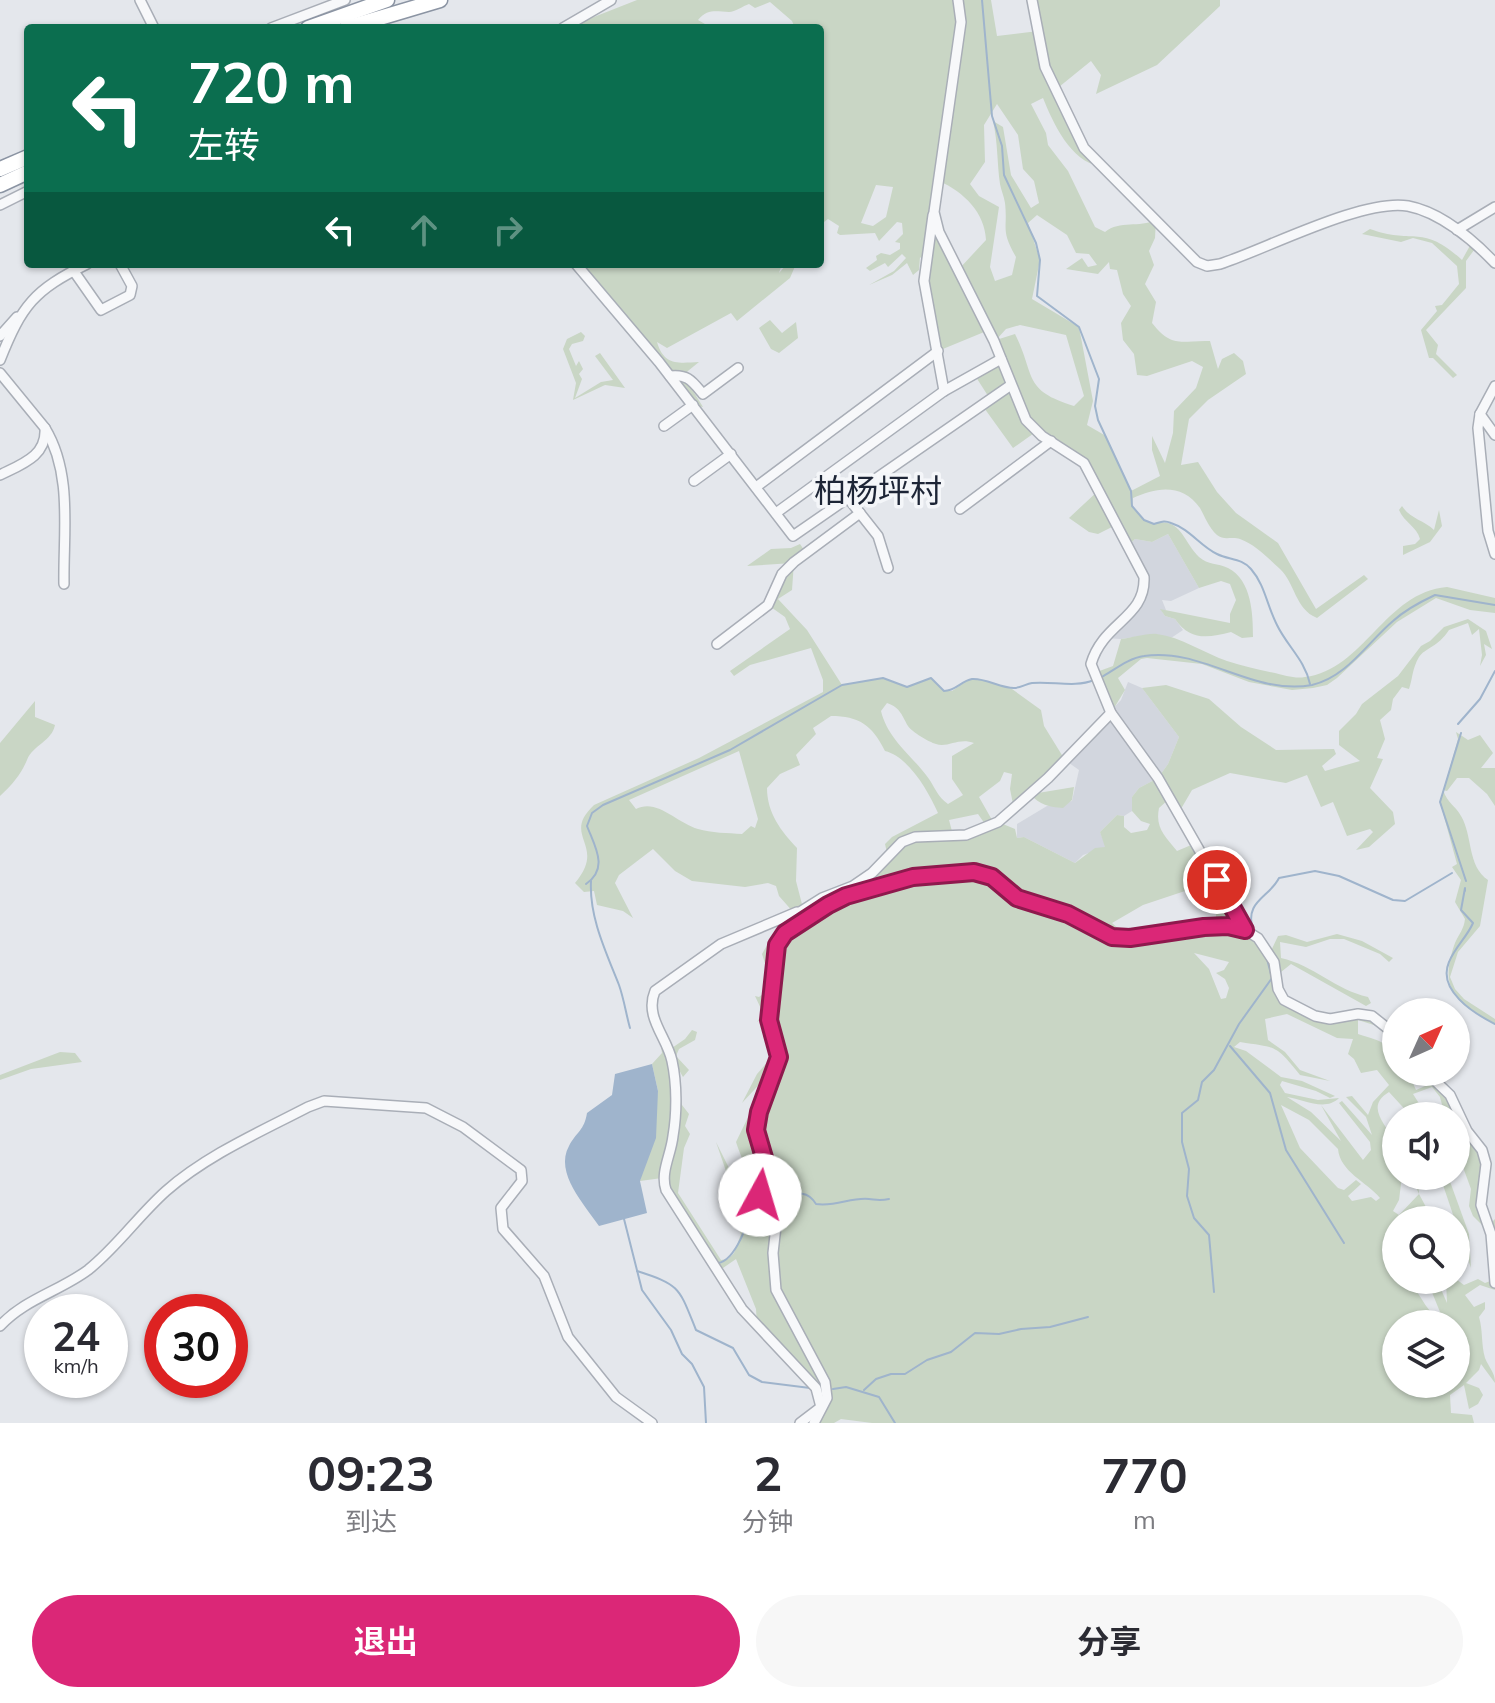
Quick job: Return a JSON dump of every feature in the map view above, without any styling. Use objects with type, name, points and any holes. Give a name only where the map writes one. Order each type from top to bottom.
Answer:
[{"type":"highway","points":[[319,24],[387,0]]},
{"type":"highway","points":[[359,24],[440,0]]},
{"type":"highway","points":[[0,169],[24,159]]},
{"type":"highway","points":[[0,185],[24,174]]},
{"type":"street","points":[[140,0],[152,24]]},
{"type":"street","points":[[282,24],[345,0]]},
{"type":"street","points":[[570,24],[611,0]]},
{"type":"street","points":[[944,391],[924,281],[961,22],[958,0]]},
{"type":"street","points":[[1032,0],[1045,67],[1084,148],[1197,262],[1207,266],[1220,264],[1331,221],[1407,206],[1457,230],[1495,263]]},
{"type":"street","points":[[0,205],[24,193]]},
{"type":"street","points":[[1457,230],[1495,207]]},
{"type":"street","points":[[934,212],[939,232],[1001,359],[1026,420],[1084,463],[1144,577],[1144,594],[1135,609],[1097,646],[1091,664],[1111,713],[1158,778],[1245,930]]},
{"type":"street","points":[[0,336],[45,286],[78,268]]},
{"type":"street","points":[[73,270],[101,310],[130,295],[132,286],[122,268]]},
{"type":"street","points":[[579,268],[670,376],[793,536],[1011,385]]},
{"type":"street","points":[[0,360],[22,311]]},
{"type":"street","points":[[756,487],[938,351]]},
{"type":"street","points":[[776,513],[944,391],[1001,359]]},
{"type":"street","points":[[670,376],[690,378],[703,394],[738,368]]},
{"type":"street","points":[[0,373],[55,444],[64,490],[64,584]]},
{"type":"street","points":[[1495,386],[1480,414],[1478,428],[1485,502],[1495,554]]},
{"type":"street","points":[[664,426],[693,405]]},
{"type":"street","points":[[1480,414],[1495,435]]},
{"type":"street","points":[[0,475],[41,452],[46,439],[45,428]]},
{"type":"street","points":[[960,509],[1051,441]]},
{"type":"street","points":[[694,481],[731,454]]},
{"type":"street","points":[[848,498],[878,536],[888,568]]},
{"type":"street","points":[[717,644],[768,605],[782,574],[794,562],[860,513]]},
{"type":"street","points":[[821,1407],[816,1388],[742,1309],[666,1190],[662,1178],[673,1135],[675,1080],[672,1060],[651,1011],[655,991],[721,944],[853,886],[872,873],[902,842],[915,837],[966,835],[998,822],[1048,778],[1111,713]]},
{"type":"street","points":[[785,933],[846,896],[913,877],[957,872],[992,877],[1017,898],[1068,914],[1112,937],[1130,938],[1204,927],[1228,926],[1245,930],[1258,938],[1274,962],[1278,989],[1284,1000],[1315,1016],[1330,1019],[1358,1014],[1372,1016],[1382,1024]]},
{"type":"street","points":[[797,912],[777,945],[769,1013],[779,1057],[759,1112],[756,1130],[765,1161],[760,1195],[765,1210],[776,1226],[773,1262],[776,1290],[825,1382],[827,1398],[814,1423]]},
{"type":"street","points":[[1441,1086],[1450,1095],[1467,1131],[1482,1150],[1486,1164],[1481,1205],[1491,1234],[1495,1283]]},
{"type":"street","points":[[0,1326],[23,1305],[88,1270],[158,1198],[193,1169],[298,1112],[324,1101],[420,1106],[453,1121],[521,1170],[522,1181],[501,1208],[503,1229],[541,1270],[565,1333],[593,1370],[616,1397],[652,1423]]},
{"type":"street","points":[[800,1423],[821,1407]]},
{"type":"shaded area","points":[[1168,534],[1199,588],[1171,601],[1162,600],[1166,610],[1161,610],[1165,616],[1175,619],[1183,630],[1171,638],[1155,634],[1103,638],[1135,609],[1144,577],[1128,546],[1135,539],[1152,542]]},
{"type":"shaded area","points":[[1128,682],[1142,688],[1179,737],[1168,764],[1158,778],[1139,788],[1132,797],[1132,811],[1124,816],[1117,815],[1100,832],[1106,847],[1083,855],[1075,863],[1024,837],[1017,838],[1017,824],[1047,806],[1072,801],[1079,770],[1065,760],[1121,700]]},
{"type":"green space","points":[[637,0],[991,0],[997,36],[1038,31],[1032,0],[1220,0],[1220,6],[1157,65],[1096,94],[1101,75],[1091,61],[1054,91],[1100,166],[1080,157],[1064,140],[1043,98],[1031,104],[1046,133],[1048,145],[1068,171],[1095,227],[1105,232],[1117,226],[1156,220],[1155,238],[1149,251],[1154,265],[1145,284],[1156,302],[1152,323],[1172,340],[1210,341],[1218,369],[1222,359],[1234,353],[1243,361],[1246,374],[1208,400],[1189,419],[1181,465],[1198,462],[1217,492],[1236,513],[1278,543],[1316,609],[1364,575],[1368,579],[1317,618],[1304,609],[1285,575],[1262,552],[1237,538],[1217,535],[1200,508],[1186,494],[1169,490],[1151,491],[1133,498],[1132,506],[1143,520],[1175,527],[1199,557],[1236,574],[1250,599],[1253,637],[1242,638],[1231,632],[1200,636],[1165,616],[1160,609],[1230,623],[1236,600],[1230,584],[1221,581],[1199,588],[1168,534],[1152,542],[1135,539],[1128,546],[1116,525],[1098,534],[1089,532],[1069,518],[1099,490],[1084,463],[1037,431],[1013,448],[982,405],[990,399],[974,374],[1001,359],[989,330],[938,351],[926,263],[920,257],[919,270],[913,275],[907,263],[892,275],[869,285],[894,271],[906,258],[902,254],[888,267],[885,263],[870,271],[866,268],[881,253],[890,255],[900,249],[900,243],[895,242],[903,234],[902,223],[897,222],[879,241],[875,233],[840,235],[837,233],[839,226],[828,219],[824,222],[824,24],[793,24],[770,2],[755,8],[749,4],[731,12],[709,12],[698,20],[705,24],[576,24]],"holes":[[[997,104],[1018,135],[1023,169],[1034,181],[1039,203],[1031,208],[1011,175],[1003,127],[993,121],[1005,203],[1006,235],[1016,257],[1012,275],[995,281],[990,267],[999,207],[979,196],[970,184],[985,162],[984,125]],[[939,181],[972,204],[985,230],[986,240],[959,269],[934,212]],[[876,185],[893,187],[886,217],[873,226],[861,223]],[[1037,215],[1067,235],[1076,253],[1089,254],[1097,265],[1088,267],[1082,258],[1066,269],[1098,274],[1109,262],[1110,269],[1117,270],[1123,294],[1131,306],[1121,323],[1123,340],[1134,354],[1137,375],[1147,376],[1192,361],[1203,367],[1196,388],[1174,411],[1173,433],[1165,463],[1152,436],[1152,450],[1160,476],[1131,491],[1106,436],[1087,425],[1093,401],[1079,327],[1032,299],[1040,260],[1028,223]],[[1020,325],[1066,335],[1084,396],[1074,406],[1046,394],[1033,380],[1015,334],[996,340],[1006,329]]]},
{"type":"green space","points":[[1370,229],[1427,238],[1462,260],[1472,242],[1477,246],[1466,261],[1466,288],[1426,330],[1438,345],[1436,354],[1457,375],[1453,378],[1433,358],[1429,358],[1421,330],[1437,311],[1435,306],[1442,305],[1459,284],[1457,266],[1432,243],[1413,238],[1401,242],[1362,234]]},
{"type":"green space","points":[[579,268],[781,268],[779,273],[783,268],[794,268],[790,278],[737,321],[731,313],[667,348],[657,342],[668,359],[699,362],[683,375],[703,407],[693,405]]},
{"type":"green space","points":[[770,320],[782,333],[796,322],[798,338],[779,353],[771,349],[759,328]]},
{"type":"green space","points":[[581,332],[585,336],[583,341],[572,344],[569,349],[576,366],[579,361],[583,369],[579,374],[582,379],[575,398],[601,382],[613,380],[595,356],[600,353],[625,388],[605,385],[573,400],[576,383],[563,349],[567,339]]},
{"type":"green space","points":[[1402,506],[1434,530],[1439,510],[1442,526],[1430,542],[1403,555],[1403,546],[1415,544],[1420,539],[1401,514],[1399,510]]},
{"type":"green space","points":[[800,544],[806,553],[794,562],[792,590],[778,599],[807,630],[842,685],[883,678],[907,687],[931,678],[944,691],[952,691],[968,680],[984,680],[1012,689],[1041,710],[1044,726],[1065,760],[1032,794],[1074,787],[1072,800],[1063,808],[1053,807],[1041,803],[1030,794],[1014,809],[1010,789],[1012,774],[1004,772],[1000,781],[979,797],[992,820],[985,824],[978,814],[949,820],[953,835],[998,822],[1015,829],[1017,838],[1024,837],[1075,863],[1095,848],[1105,847],[1100,832],[1117,815],[1124,816],[1124,827],[1131,833],[1147,830],[1150,824],[1141,821],[1132,811],[1132,797],[1139,788],[1158,778],[1168,764],[1179,737],[1142,688],[1166,685],[1209,699],[1241,727],[1276,750],[1334,749],[1336,754],[1322,766],[1325,771],[1360,761],[1339,745],[1339,731],[1362,704],[1398,676],[1421,646],[1444,627],[1468,619],[1486,631],[1492,649],[1484,644],[1486,655],[1480,666],[1479,629],[1472,635],[1468,623],[1449,630],[1419,657],[1409,689],[1402,687],[1393,699],[1391,710],[1380,720],[1385,739],[1377,758],[1383,759],[1370,788],[1393,812],[1395,824],[1369,847],[1356,850],[1373,832],[1370,829],[1347,836],[1333,802],[1321,807],[1307,775],[1286,783],[1230,773],[1192,790],[1178,814],[1169,799],[1159,808],[1158,815],[1162,831],[1177,851],[1196,843],[1245,930],[1270,953],[1278,936],[1286,935],[1307,942],[1337,934],[1362,941],[1393,958],[1389,962],[1380,954],[1344,939],[1330,939],[1306,947],[1280,942],[1281,958],[1368,997],[1371,1003],[1366,1006],[1291,964],[1276,976],[1284,1000],[1315,1016],[1372,1016],[1382,1024],[1382,1031],[1377,1026],[1358,1020],[1358,1034],[1382,1043],[1382,1076],[1377,1070],[1361,1073],[1348,1054],[1353,1039],[1337,1038],[1287,1014],[1265,1019],[1268,1040],[1285,1052],[1300,1070],[1330,1081],[1300,1075],[1280,1053],[1269,1047],[1240,1042],[1234,1047],[1246,1051],[1281,1077],[1302,1081],[1335,1096],[1330,1098],[1282,1081],[1280,1085],[1285,1093],[1318,1100],[1339,1098],[1327,1104],[1314,1104],[1287,1097],[1311,1112],[1341,1141],[1321,1105],[1363,1160],[1371,1150],[1370,1142],[1339,1103],[1342,1101],[1372,1135],[1366,1117],[1346,1097],[1352,1096],[1368,1115],[1373,1102],[1388,1086],[1414,1086],[1416,1090],[1425,1086],[1440,1086],[1450,1102],[1441,1102],[1432,1087],[1413,1094],[1418,1102],[1398,1102],[1389,1092],[1378,1104],[1382,1119],[1382,1190],[1400,1190],[1396,1206],[1382,1206],[1382,1294],[1418,1294],[1429,1310],[1382,1310],[1382,1398],[1450,1398],[1451,1413],[1472,1415],[1474,1423],[872,1423],[841,1419],[834,1423],[814,1423],[821,1401],[757,1324],[756,1309],[736,1259],[723,1268],[714,1265],[662,1178],[640,1181],[658,1091],[652,1064],[662,1053],[661,1046],[666,1043],[669,1050],[692,1030],[697,1032],[695,1040],[679,1049],[676,1056],[689,1070],[683,1077],[679,1070],[674,1074],[682,1105],[689,1114],[685,1126],[690,1134],[684,1148],[678,1193],[721,1260],[728,1259],[734,1253],[741,1234],[730,1213],[727,1174],[716,1142],[730,1170],[739,1201],[747,1187],[747,1179],[736,1142],[769,1074],[742,1103],[757,1074],[777,1051],[768,1014],[757,1022],[763,1013],[755,996],[764,993],[768,983],[762,954],[778,926],[757,931],[794,913],[779,896],[776,886],[768,883],[745,887],[692,881],[675,871],[653,849],[619,875],[615,883],[633,918],[623,911],[597,905],[594,891],[584,892],[575,883],[587,859],[581,825],[594,805],[699,758],[823,692],[823,680],[811,648],[750,665],[734,676],[730,671],[790,629],[785,617],[768,605],[793,563],[747,566],[771,549],[791,548]],"holes":[[[887,703],[892,705],[913,731],[933,743],[974,743],[952,756],[952,779],[963,795],[948,804],[939,795],[895,739],[881,711]],[[831,716],[857,720],[870,728],[885,751],[910,767],[938,813],[892,837],[885,844],[888,857],[853,886],[803,908],[796,881],[797,848],[776,821],[769,806],[767,788],[780,774],[800,765],[796,755],[816,734],[813,728]],[[739,751],[758,819],[755,828],[751,826],[742,834],[720,833],[690,826],[659,809],[644,806],[636,809],[629,800]],[[1200,886],[1212,886],[1217,906],[1215,926],[1184,922],[1120,930],[1112,923],[1143,905]],[[1194,953],[1229,962],[1224,970],[1216,973],[1225,979],[1229,988],[1226,998],[1221,999],[1209,969]],[[1281,1105],[1309,1120],[1338,1149],[1349,1170],[1380,1198],[1376,1201],[1371,1197],[1352,1201],[1348,1196],[1361,1184],[1356,1180],[1344,1190],[1338,1188],[1300,1148]]]},
{"type":"green space","points":[[1447,587],[1495,598],[1495,613],[1470,610],[1436,598],[1397,622],[1327,685],[1292,690],[1249,682],[1202,664],[1147,658],[1141,659],[1118,678],[1125,690],[1111,713],[1094,673],[1113,666],[1121,639],[1153,634],[1175,638],[1239,665],[1297,678],[1305,677],[1343,661],[1407,602],[1426,592]]},
{"type":"green space","points":[[35,701],[35,717],[55,725],[0,796],[0,743]]},
{"type":"green space","points":[[1456,732],[1468,740],[1480,735],[1493,753],[1481,768],[1495,768],[1495,806],[1469,778],[1457,778],[1447,791],[1443,790],[1458,739]]},
{"type":"green space","points":[[1443,791],[1461,816],[1473,859],[1488,880],[1480,926],[1458,952],[1450,977],[1463,998],[1458,998],[1453,992],[1450,982],[1449,971],[1450,958],[1465,919],[1455,902],[1461,880],[1452,867],[1457,864],[1440,802]]},
{"type":"green space","points":[[1470,1003],[1495,1019],[1495,1024],[1470,1010]]},
{"type":"green space","points":[[60,1052],[75,1053],[82,1062],[31,1069],[0,1080],[0,1075]]},
{"type":"green space","points":[[1470,1132],[1482,1150],[1482,1189],[1489,1225],[1495,1219],[1495,1263],[1491,1234],[1473,1216],[1469,1206]]},
{"type":"green space","points":[[1445,1190],[1453,1190],[1459,1206],[1450,1206]]},
{"type":"green space","points":[[1419,1194],[1425,1206],[1408,1206]]},
{"type":"green space","points":[[1478,1279],[1485,1283],[1493,1280],[1495,1290],[1480,1285],[1470,1292],[1470,1282]]},
{"type":"green space","points":[[1433,1294],[1443,1294],[1447,1303],[1447,1294],[1466,1294],[1474,1307],[1485,1302],[1485,1309],[1479,1317],[1485,1358],[1495,1383],[1481,1364],[1470,1379],[1470,1310],[1439,1310]]},
{"type":"green space","points":[[1470,1385],[1479,1388],[1483,1395],[1478,1404],[1469,1409],[1467,1398],[1470,1398]]},
{"type":"water","points":[[652,1064],[658,1091],[656,1138],[640,1181],[647,1213],[599,1226],[568,1178],[565,1156],[587,1113],[612,1095],[615,1074]]},
{"type":"waterway","points":[[982,0],[992,116],[1002,146],[1004,175],[1036,243],[1040,260],[1037,296],[1079,327],[1099,379],[1095,406],[1098,420],[1131,491],[1132,506],[1144,520],[1178,526],[1211,551],[1247,565],[1260,582],[1277,625],[1304,668],[1310,684]]},
{"type":"waterway","points":[[1100,678],[1138,657],[1165,655],[1186,658],[1269,684],[1290,687],[1312,685],[1336,675],[1398,617],[1435,595],[1495,605]]},
{"type":"waterway","points":[[1458,724],[1480,699],[1495,671]]},
{"type":"waterway","points":[[586,884],[593,878],[599,864],[587,826],[592,813],[603,805],[730,750],[842,685],[883,678],[907,687],[931,678],[944,691],[972,679],[1014,688],[1032,683],[1072,684],[1094,680]]},
{"type":"waterway","points":[[1461,733],[1440,802],[1466,881]]},
{"type":"waterway","points":[[1253,930],[1252,912],[1279,878],[1315,871],[1339,876],[1393,900],[1405,901],[1452,873]]},
{"type":"waterway","points":[[591,881],[596,921],[621,990],[630,1028]]},
{"type":"waterway","points":[[1465,891],[1465,888],[1461,910],[1473,923],[1449,962],[1448,982],[1459,999],[1495,1024]]},
{"type":"waterway","points":[[1214,1292],[1209,1235],[1194,1218],[1187,1196],[1189,1169],[1182,1142],[1182,1113],[1198,1100],[1202,1082],[1214,1070],[1239,1024],[1272,978],[1267,959]]},
{"type":"waterway","points":[[1230,1046],[1270,1093],[1286,1150],[1344,1243]]},
{"type":"waterway","points":[[766,1198],[799,1193],[823,1205],[862,1199],[889,1199]]},
{"type":"waterway","points":[[718,1263],[736,1248],[755,1198]]},
{"type":"waterway","points":[[624,1219],[642,1290],[671,1330],[682,1354],[692,1364],[704,1387],[706,1423]]},
{"type":"waterway","points":[[637,1271],[662,1280],[677,1290],[696,1330],[733,1348],[749,1375],[762,1382],[810,1388]]},
{"type":"waterway","points":[[864,1390],[876,1379],[905,1374],[927,1360],[951,1352],[975,1333],[999,1334],[1050,1327],[1088,1317]]},
{"type":"waterway","points":[[833,1389],[846,1387],[879,1397],[895,1423]]},
{"type":"district","name":"柏杨坪村","points":[[878,491]]},
{"type":"route","points":[[760,1195],[765,1161],[756,1130],[759,1112],[779,1057],[769,1020],[777,945],[785,933],[806,917],[846,896],[889,882],[974,872],[992,877],[1017,898],[1068,914],[1112,937],[1130,938],[1204,927],[1228,926],[1245,930],[1217,880]]}]
